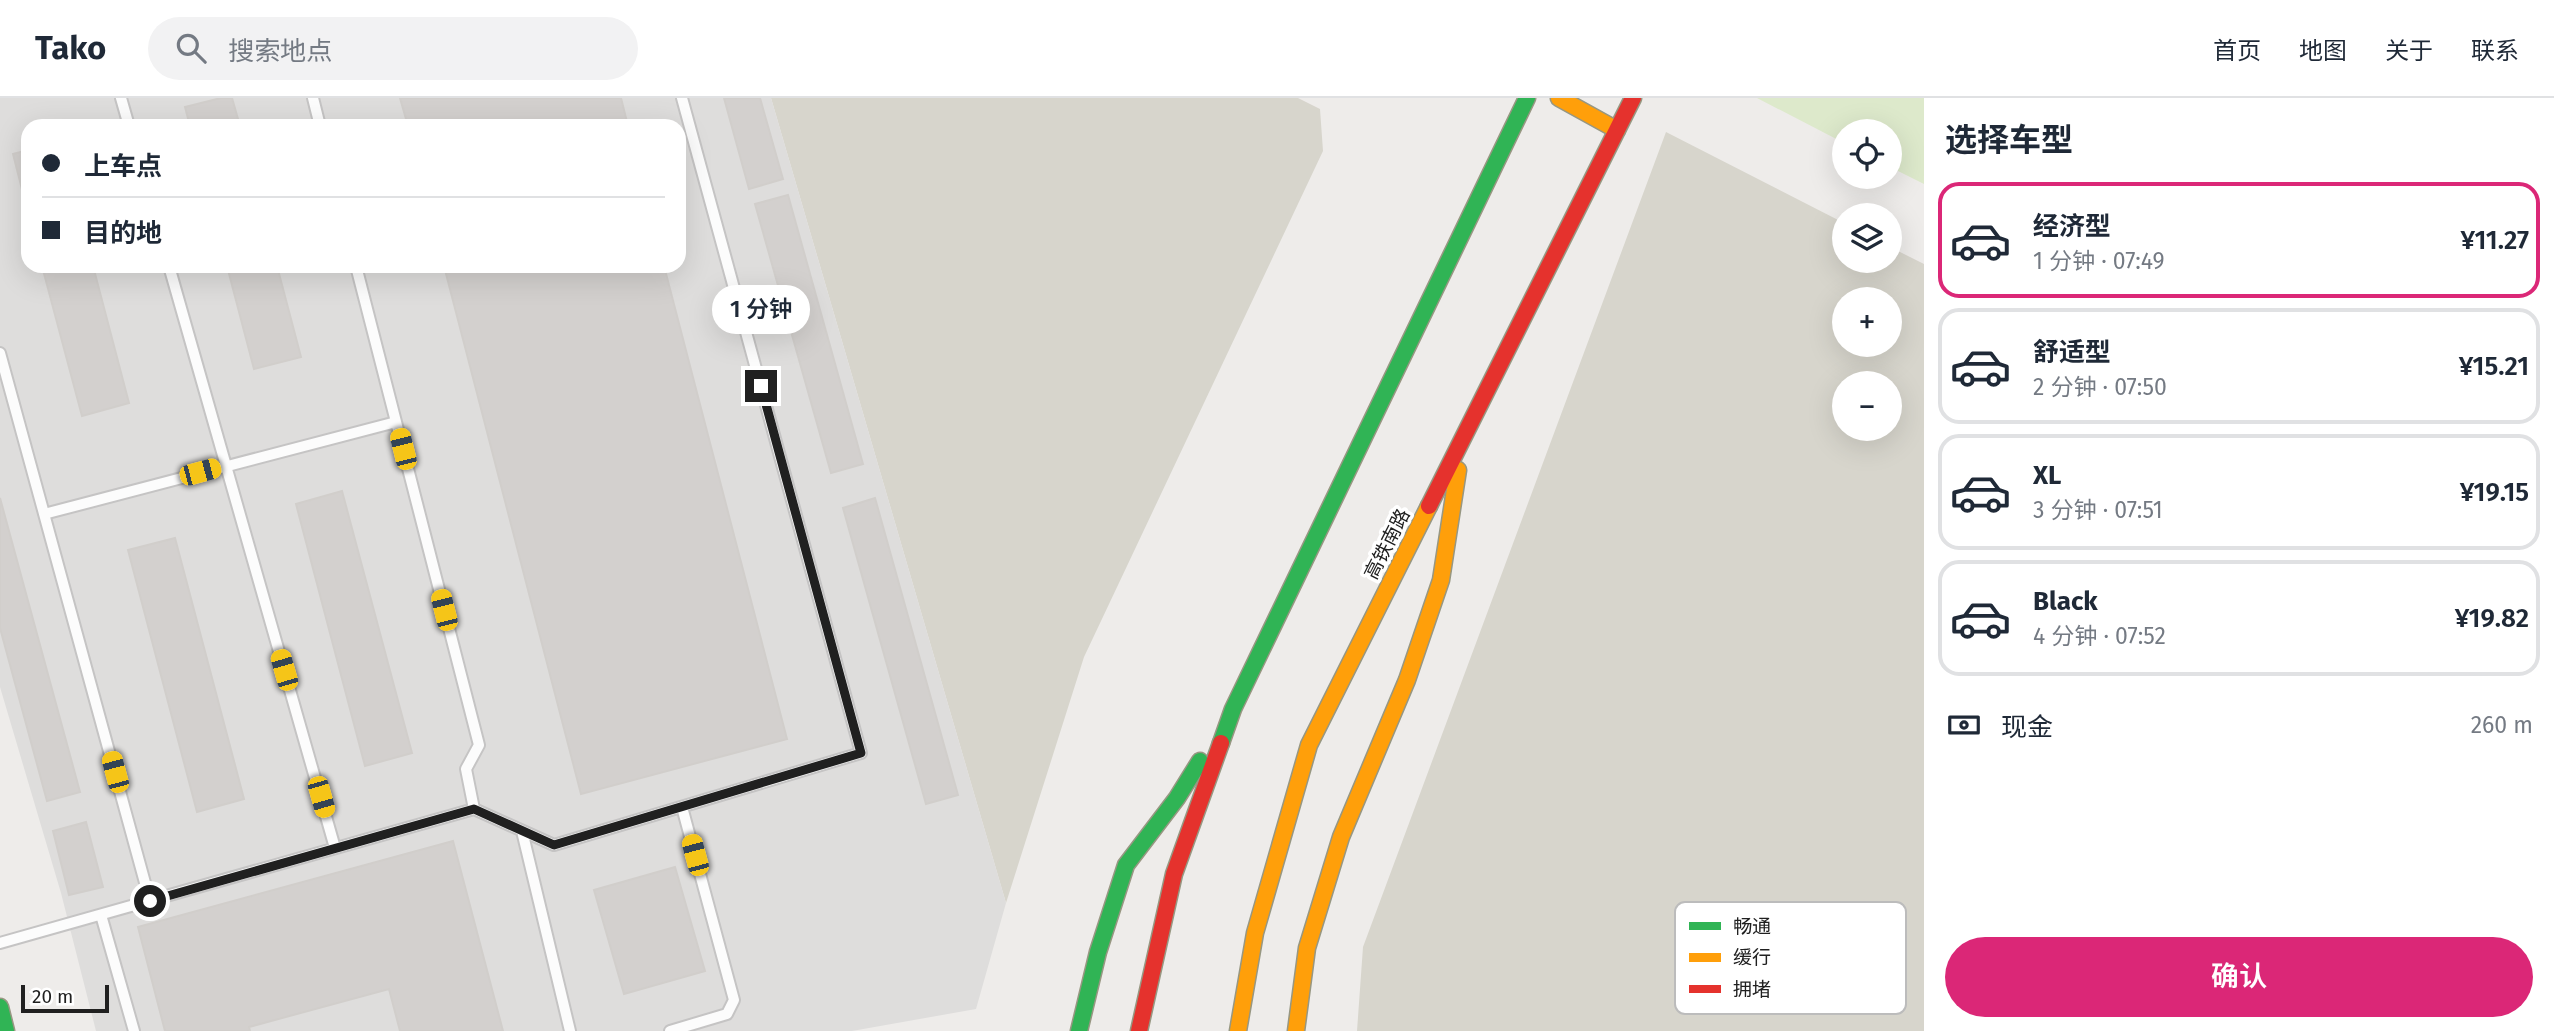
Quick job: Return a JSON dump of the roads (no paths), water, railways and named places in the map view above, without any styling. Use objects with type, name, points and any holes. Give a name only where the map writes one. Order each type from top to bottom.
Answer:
[{"type":"main road","points":[[1139,1031],[1174,874],[1233,709],[1527,98]]},
{"type":"main road","points":[[1559,98],[1617,130]]},
{"type":"main road","name":"高铁南路","points":[[1238,1031],[1255,933],[1309,745],[1633,98]]},
{"type":"main road","points":[[1296,1031],[1307,948],[1341,837],[1407,680],[1441,580],[1463,440]]},
{"type":"main road","points":[[1061,1023],[1077,1008],[1126,864],[1177,798],[1233,709]]},
{"type":"main road","points":[[1079,1031],[1098,952]]},
{"type":"main road","points":[[0,1007],[6,1031]]},
{"type":"lane","points":[[121,98],[126,119]]},
{"type":"lane","points":[[313,98],[318,119]]},
{"type":"lane","points":[[0,943],[474,809],[554,845],[861,753],[682,98]]},
{"type":"lane","points":[[171,273],[335,848]]},
{"type":"lane","points":[[358,273],[479,746],[466,769],[474,809]]},
{"type":"lane","points":[[0,353],[150,901]]},
{"type":"lane","points":[[44,514],[396,422]]},
{"type":"lane","points":[[670,1031],[727,1014],[734,1000],[682,807]]},
{"type":"lane","points":[[522,831],[570,1031]]},
{"type":"lane","points":[[101,915],[134,1031]]}]
